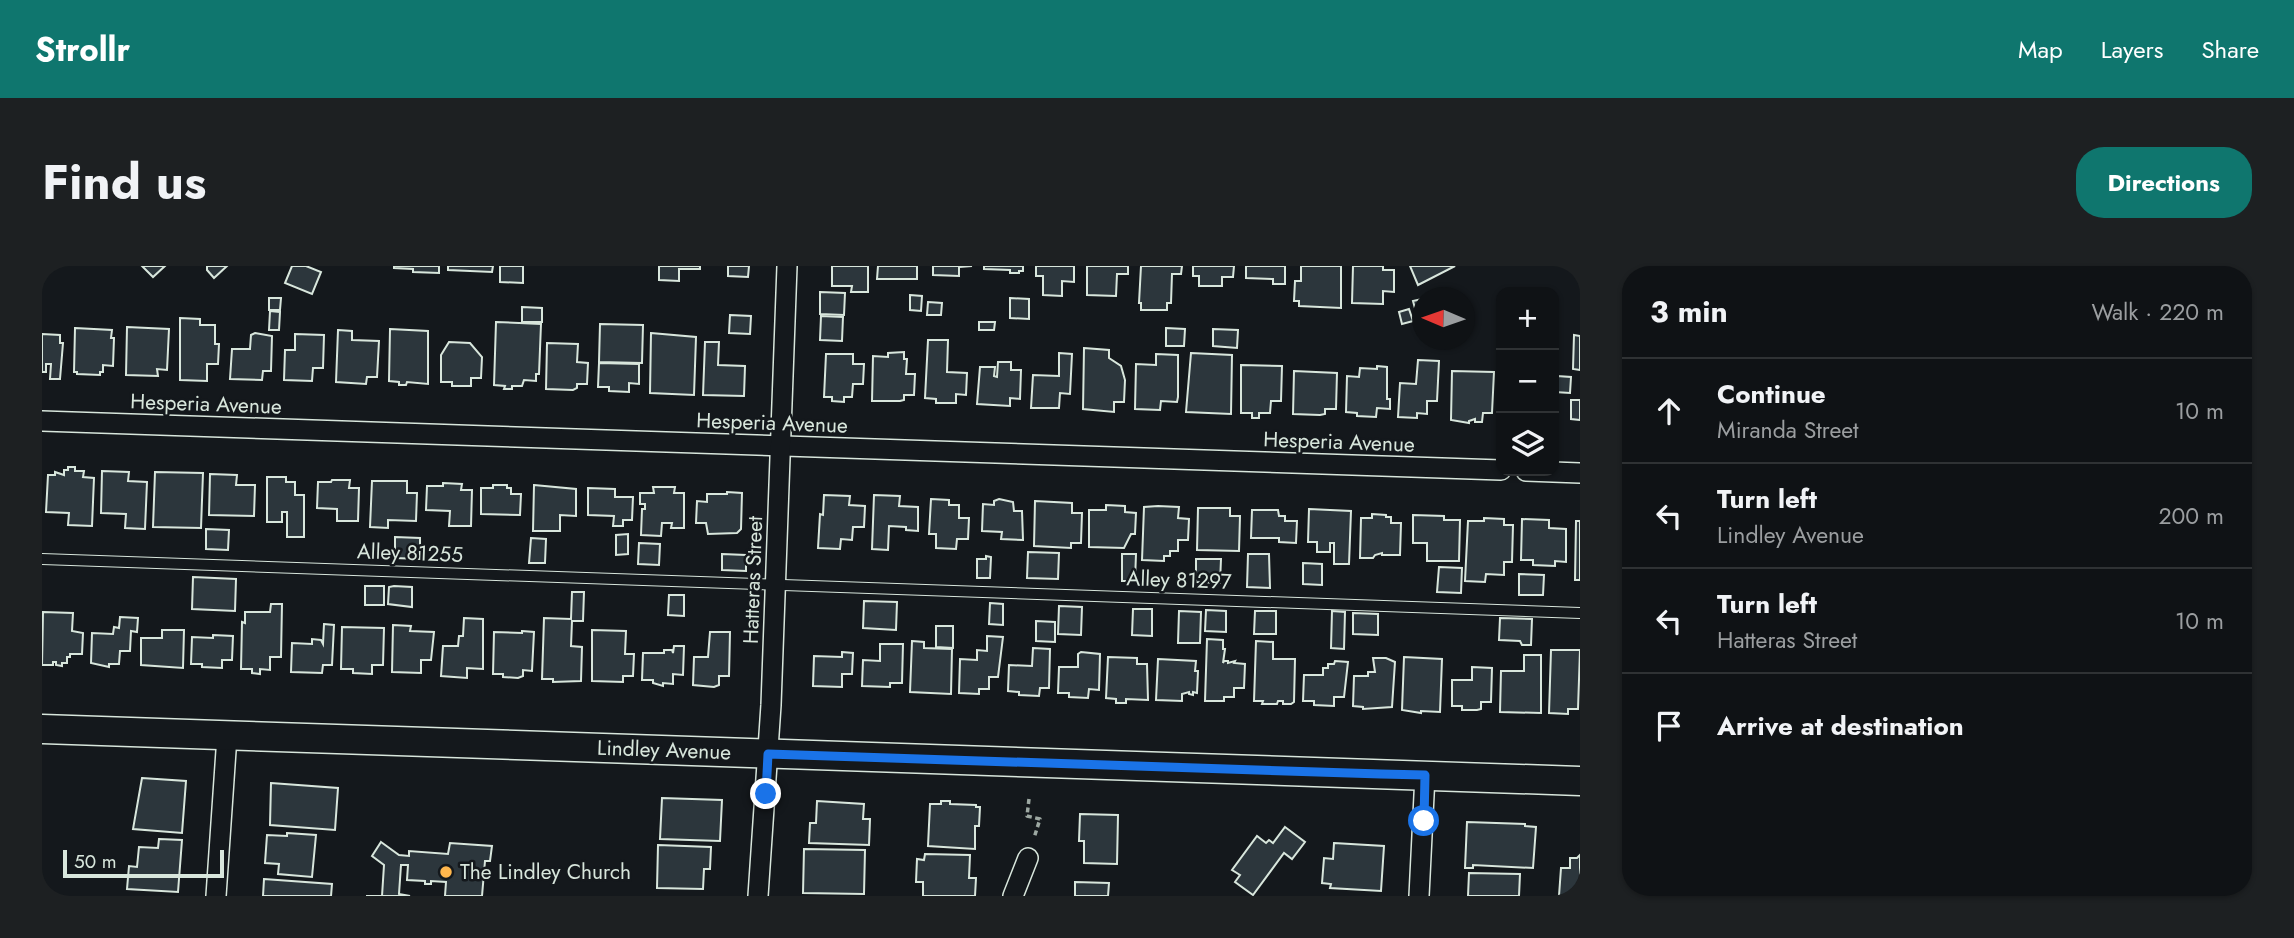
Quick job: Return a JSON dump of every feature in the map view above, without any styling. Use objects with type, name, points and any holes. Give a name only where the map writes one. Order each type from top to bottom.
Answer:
[{"type":"main road","name":"Lindley Avenue","points":[[42,729],[1580,781]]},
{"type":"street","name":"Hatteras Street","points":[[758,896],[776,585],[787,266]]},
{"type":"street","name":"Hesperia Avenue","points":[[42,421],[1496,470]]},
{"type":"street","points":[[1559,472],[1580,472]]},
{"type":"street","points":[[216,896],[227,736]]},
{"type":"street","points":[[1419,896],[1425,775]]},
{"type":"street","points":[[1013,896],[1028,858]]},
{"type":"lane","name":"Alley 81255","points":[[42,559],[776,585]]},
{"type":"lane","name":"Alley 81297","points":[[776,585],[1580,613]]},
{"type":"path","points":[[1028,858],[1040,819],[1027,816],[1029,799]]},
{"type":"building","points":[[142,266],[165,266],[153,277]]},
{"type":"building","points":[[207,266],[227,266],[214,278]]},
{"type":"building","points":[[292,266],[306,266],[321,272],[312,294],[285,283]]},
{"type":"building","points":[[394,266],[439,266],[439,273],[413,272],[413,269]]},
{"type":"building","points":[[448,266],[493,266],[492,272],[448,270]]},
{"type":"building","points":[[500,266],[523,266],[523,283],[500,282]]},
{"type":"building","points":[[659,266],[700,266],[700,269],[679,269],[679,281],[659,280]]},
{"type":"building","points":[[728,266],[749,266],[748,277],[728,276]]},
{"type":"building","points":[[832,266],[868,266],[868,292],[851,292],[852,286],[832,286]]},
{"type":"building","points":[[878,266],[917,266],[917,279],[877,279]]},
{"type":"building","points":[[933,266],[972,266],[959,267],[959,276],[933,275]]},
{"type":"building","points":[[984,266],[1023,266],[1023,271],[1010,273],[1010,270],[984,269]]},
{"type":"building","points":[[1036,266],[1074,266],[1074,282],[1062,281],[1062,296],[1043,295],[1043,276],[1036,276]]},
{"type":"building","points":[[1087,266],[1128,266],[1128,274],[1117,274],[1116,296],[1087,295]]},
{"type":"building","points":[[1141,266],[1182,266],[1181,274],[1172,274],[1171,303],[1167,303],[1167,310],[1141,310]]},
{"type":"building","points":[[1193,266],[1234,266],[1233,277],[1222,277],[1222,286],[1199,286],[1199,276],[1193,276]]},
{"type":"building","points":[[1246,266],[1285,266],[1285,284],[1273,284],[1273,279],[1246,278]]},
{"type":"building","points":[[1301,266],[1341,266],[1341,308],[1299,306],[1299,301],[1294,301],[1295,281],[1301,281]]},
{"type":"building","points":[[1353,266],[1383,266],[1383,270],[1394,270],[1394,292],[1383,291],[1383,304],[1352,303]]},
{"type":"building","points":[[1410,266],[1455,266],[1418,285]]},
{"type":"building","points":[[820,292],[845,293],[844,315],[820,314]]},
{"type":"building","points":[[910,295],[922,296],[921,311],[910,310]]},
{"type":"building","points":[[269,298],[281,298],[280,310],[269,310]]},
{"type":"building","points":[[1010,298],[1029,299],[1029,319],[1010,318]]},
{"type":"building","points":[[928,302],[942,303],[941,315],[927,315]]},
{"type":"building","points":[[522,307],[542,308],[542,322],[522,322]]},
{"type":"building","points":[[1409,309],[1412,321],[1402,324],[1399,312]]},
{"type":"building","points":[[270,311],[280,312],[279,330],[269,330]]},
{"type":"building","points":[[730,315],[751,316],[750,334],[729,333]]},
{"type":"building","points":[[821,316],[843,317],[842,341],[820,340]]},
{"type":"building","points":[[180,318],[200,319],[200,325],[215,325],[215,344],[219,344],[218,364],[207,364],[207,381],[180,380]]},
{"type":"building","points":[[496,322],[541,324],[539,374],[536,374],[536,381],[524,380],[522,386],[512,386],[512,389],[494,385]]},
{"type":"building","points":[[979,322],[995,322],[994,330],[979,330]]},
{"type":"building","points":[[600,324],[643,325],[642,363],[599,362]]},
{"type":"building","points":[[127,327],[169,329],[167,370],[157,369],[158,376],[126,375]]},
{"type":"building","points":[[75,328],[112,330],[113,366],[103,365],[100,375],[74,372]]},
{"type":"building","points":[[1166,328],[1185,329],[1184,346],[1166,346]]},
{"type":"building","points":[[390,329],[428,331],[428,384],[407,382],[406,385],[399,385],[399,382],[389,381]]},
{"type":"building","points":[[1213,329],[1238,330],[1237,348],[1213,346]]},
{"type":"building","points":[[338,330],[352,331],[352,340],[379,341],[377,377],[367,377],[366,384],[336,382]]},
{"type":"building","points":[[255,333],[272,336],[271,371],[263,371],[262,380],[230,379],[232,349],[250,349],[251,335]]},
{"type":"building","points":[[651,333],[696,337],[694,395],[650,393]]},
{"type":"building","points":[[42,334],[60,335],[60,343],[63,343],[60,379],[50,379],[51,364],[46,364],[46,372],[42,372]]},
{"type":"building","points":[[295,334],[324,335],[323,368],[313,368],[312,381],[284,380],[285,350],[295,350]]},
{"type":"building","points":[[1574,335],[1580,336],[1580,370],[1573,369]]},
{"type":"building","points":[[928,340],[948,340],[947,372],[967,373],[966,395],[956,394],[956,403],[936,403],[936,399],[925,398]]},
{"type":"building","points":[[449,342],[470,343],[482,357],[481,378],[471,378],[471,386],[452,386],[452,382],[441,382],[441,355]]},
{"type":"building","points":[[705,342],[719,342],[718,365],[745,366],[744,396],[703,395]]},
{"type":"building","points":[[547,343],[578,344],[577,362],[588,363],[587,384],[577,384],[577,388],[573,390],[546,389]]},
{"type":"building","points":[[1084,348],[1109,350],[1109,358],[1121,366],[1125,380],[1124,402],[1114,402],[1114,412],[1083,409]]},
{"type":"building","points":[[904,352],[904,359],[907,359],[906,374],[915,374],[914,395],[904,395],[904,400],[900,401],[872,401],[873,356],[888,357],[888,353]]},
{"type":"building","points":[[1059,353],[1072,354],[1070,394],[1060,393],[1059,408],[1031,408],[1033,375],[1059,376]]},
{"type":"building","points":[[1191,353],[1232,355],[1231,414],[1186,412]]},
{"type":"building","points":[[826,354],[853,354],[853,364],[864,364],[863,384],[853,384],[852,397],[844,397],[844,402],[824,397]]},
{"type":"building","points":[[1156,354],[1178,355],[1177,402],[1161,401],[1160,410],[1135,409],[1136,364],[1156,365]]},
{"type":"building","points":[[1418,360],[1439,361],[1437,401],[1427,401],[1427,414],[1417,413],[1417,418],[1398,417],[1400,383],[1416,384]]},
{"type":"building","points":[[998,362],[1011,362],[1011,370],[1021,370],[1020,399],[1010,398],[1010,406],[977,404],[980,367],[995,367],[994,376],[997,377]]},
{"type":"building","points":[[599,363],[639,364],[639,384],[629,383],[629,392],[609,391],[609,387],[598,387]]},
{"type":"building","points":[[1241,365],[1282,366],[1281,401],[1271,401],[1270,413],[1259,413],[1259,418],[1252,418],[1252,413],[1241,413]]},
{"type":"building","points":[[1377,366],[1387,367],[1387,399],[1390,399],[1390,409],[1377,408],[1376,417],[1357,416],[1357,413],[1346,412],[1347,376],[1359,377],[1360,368],[1377,369]]},
{"type":"building","points":[[1294,371],[1337,373],[1336,409],[1325,409],[1325,414],[1320,415],[1293,414]]},
{"type":"building","points":[[1452,371],[1494,372],[1492,413],[1483,413],[1482,422],[1475,422],[1475,419],[1469,423],[1451,420]]},
{"type":"building","points":[[1559,376],[1571,377],[1570,393],[1559,392]]},
{"type":"building","points":[[1571,400],[1580,400],[1580,420],[1571,419]]},
{"type":"building","points":[[68,467],[75,467],[75,471],[84,471],[83,477],[94,478],[92,526],[68,525],[69,513],[46,512],[48,475],[55,475],[55,472],[64,475],[64,470],[68,470]]},
{"type":"building","points":[[102,471],[129,472],[128,481],[147,482],[145,529],[125,528],[126,514],[101,513]]},
{"type":"building","points":[[155,472],[203,473],[201,528],[153,527]]},
{"type":"building","points":[[210,474],[237,475],[236,485],[255,485],[254,516],[209,515]]},
{"type":"building","points":[[267,477],[286,477],[286,482],[295,482],[295,495],[304,495],[304,537],[287,537],[287,512],[282,512],[282,522],[267,522]]},
{"type":"building","points":[[350,480],[349,488],[359,488],[358,521],[337,521],[337,509],[317,508],[318,482]]},
{"type":"building","points":[[372,481],[407,481],[407,493],[417,493],[416,521],[388,520],[388,528],[370,527]]},
{"type":"building","points":[[443,483],[462,484],[461,490],[472,490],[471,526],[449,526],[450,511],[426,510],[427,486],[443,486]]},
{"type":"building","points":[[493,485],[507,485],[507,488],[511,488],[511,494],[521,494],[520,515],[481,514],[481,488],[493,488]]},
{"type":"building","points":[[534,485],[576,489],[576,516],[560,515],[560,531],[533,531]]},
{"type":"building","points":[[653,487],[675,487],[674,493],[684,493],[684,528],[671,528],[672,523],[662,523],[661,536],[641,535],[642,509],[645,509],[645,504],[640,504],[640,493],[654,493]]},
{"type":"building","points":[[588,488],[615,489],[615,497],[633,497],[632,520],[623,520],[623,526],[613,526],[614,516],[588,515]]},
{"type":"building","points":[[742,493],[741,529],[737,533],[708,534],[706,523],[696,523],[697,501],[707,502],[707,494]]},
{"type":"building","points":[[824,495],[850,496],[849,505],[865,506],[864,527],[853,527],[852,540],[841,539],[840,549],[818,548]]},
{"type":"building","points":[[874,495],[900,496],[899,506],[918,507],[918,531],[889,526],[888,550],[872,549]]},
{"type":"building","points":[[931,499],[949,500],[949,505],[959,505],[959,518],[969,518],[968,539],[957,539],[956,549],[936,548],[936,534],[929,534]]},
{"type":"building","points":[[999,499],[1013,502],[1014,511],[1022,511],[1023,540],[1001,539],[1002,532],[982,531],[983,504],[994,505],[994,501]]},
{"type":"building","points":[[1035,501],[1072,503],[1072,513],[1082,513],[1081,543],[1071,543],[1071,548],[1034,546]]},
{"type":"building","points":[[1106,505],[1125,506],[1125,512],[1136,513],[1135,534],[1131,534],[1124,548],[1089,547],[1089,510],[1106,510]]},
{"type":"building","points":[[1144,507],[1179,507],[1178,518],[1189,519],[1188,540],[1178,540],[1178,551],[1170,551],[1170,556],[1164,556],[1164,561],[1142,560]]},
{"type":"building","points":[[1198,508],[1230,508],[1230,516],[1240,516],[1239,551],[1197,550]]},
{"type":"building","points":[[1309,509],[1351,511],[1349,564],[1334,564],[1334,543],[1330,543],[1330,552],[1317,552],[1317,542],[1308,542]]},
{"type":"building","points":[[1252,510],[1278,510],[1279,516],[1285,516],[1285,521],[1297,521],[1296,543],[1279,542],[1279,538],[1251,538]]},
{"type":"building","points":[[1372,514],[1386,515],[1391,517],[1391,523],[1401,523],[1400,555],[1382,553],[1373,558],[1360,558],[1361,518],[1372,518]]},
{"type":"building","points":[[1413,515],[1444,516],[1444,520],[1460,520],[1459,561],[1427,561],[1427,543],[1413,543]]},
{"type":"building","points":[[1484,518],[1504,519],[1504,525],[1513,525],[1512,562],[1504,562],[1504,575],[1486,574],[1485,582],[1465,581],[1468,521],[1484,521]]},
{"type":"building","points":[[1522,519],[1549,520],[1549,528],[1566,529],[1566,562],[1555,561],[1555,566],[1533,565],[1533,560],[1521,560]]},
{"type":"building","points":[[1576,521],[1580,521],[1580,580],[1575,580]]},
{"type":"building","points":[[206,529],[229,530],[228,550],[206,549]]},
{"type":"building","points":[[628,534],[628,554],[616,555],[616,535]]},
{"type":"building","points":[[395,537],[420,538],[420,559],[395,558]]},
{"type":"building","points":[[531,538],[546,539],[545,563],[529,563]]},
{"type":"building","points":[[639,543],[660,544],[659,565],[638,564]]},
{"type":"building","points":[[1028,552],[1059,553],[1058,579],[1027,578]]},
{"type":"building","points":[[722,554],[746,555],[746,571],[722,570]]},
{"type":"building","points":[[1122,554],[1136,554],[1135,581],[1122,581]]},
{"type":"building","points":[[1248,554],[1269,554],[1270,588],[1247,587]]},
{"type":"building","points":[[986,556],[991,557],[990,578],[977,578],[977,559],[986,559]]},
{"type":"building","points":[[1196,559],[1221,559],[1220,583],[1196,582]]},
{"type":"building","points":[[1303,563],[1322,564],[1322,585],[1303,584]]},
{"type":"building","points":[[1439,567],[1462,568],[1461,593],[1437,592]]},
{"type":"building","points":[[1519,574],[1544,575],[1543,595],[1519,595]]},
{"type":"building","points":[[193,577],[236,579],[235,611],[192,609]]},
{"type":"building","points":[[365,586],[384,586],[384,605],[365,605]]},
{"type":"building","points":[[389,587],[412,587],[412,607],[388,604]]},
{"type":"building","points":[[572,592],[584,592],[583,621],[572,621],[571,646],[582,647],[581,681],[553,682],[553,679],[542,679],[544,618],[571,619]]},
{"type":"building","points":[[669,595],[684,595],[684,616],[668,615]]},
{"type":"building","points":[[864,601],[897,602],[896,630],[863,628]]},
{"type":"building","points":[[990,603],[1003,604],[1003,625],[989,624]]},
{"type":"building","points":[[271,604],[282,604],[281,657],[270,657],[270,670],[260,669],[260,674],[252,673],[252,669],[241,669],[242,622],[245,623],[245,612],[270,612]]},
{"type":"building","points":[[1059,606],[1082,607],[1081,635],[1058,634]]},
{"type":"building","points":[[1133,609],[1152,609],[1152,636],[1132,635]]},
{"type":"building","points":[[1206,610],[1226,611],[1226,632],[1205,631]]},
{"type":"building","points":[[1179,611],[1201,612],[1200,643],[1178,643]]},
{"type":"building","points":[[1255,611],[1276,611],[1276,634],[1254,634]]},
{"type":"building","points":[[1332,611],[1345,612],[1344,649],[1331,648]]},
{"type":"building","points":[[43,612],[73,613],[72,631],[83,633],[82,654],[70,654],[67,663],[62,663],[62,666],[56,665],[56,662],[53,662],[53,665],[42,665]]},
{"type":"building","points":[[1353,613],[1378,614],[1378,635],[1353,634]]},
{"type":"building","points":[[120,617],[138,618],[137,632],[131,631],[130,651],[120,651],[119,664],[109,664],[109,667],[91,663],[92,633],[113,634],[114,627],[119,628]]},
{"type":"building","points":[[464,618],[483,619],[483,669],[467,668],[467,678],[441,676],[443,646],[458,646],[459,636],[463,636]]},
{"type":"building","points":[[1500,618],[1532,619],[1531,645],[1522,645],[1520,641],[1499,640]]},
{"type":"building","points":[[1036,621],[1055,622],[1055,642],[1036,641]]},
{"type":"building","points":[[324,624],[334,625],[332,665],[323,665],[322,673],[291,672],[292,643],[312,644],[312,639],[321,640],[323,644]]},
{"type":"building","points":[[393,625],[411,626],[410,631],[434,632],[431,660],[421,660],[421,673],[392,672]]},
{"type":"building","points":[[936,626],[953,626],[953,648],[936,647]]},
{"type":"building","points":[[342,627],[384,628],[383,665],[372,665],[372,674],[341,669]]},
{"type":"building","points":[[162,630],[184,630],[183,668],[141,665],[141,638],[162,638]]},
{"type":"building","points":[[592,630],[626,631],[625,654],[634,654],[633,676],[623,676],[623,682],[592,681]]},
{"type":"building","points":[[494,632],[534,632],[532,671],[523,670],[523,676],[518,678],[493,674]]},
{"type":"building","points":[[710,632],[730,632],[729,676],[719,676],[719,685],[714,687],[693,685],[694,657],[708,657]]},
{"type":"building","points":[[213,635],[233,636],[232,660],[222,660],[222,668],[191,664],[192,637],[213,638]]},
{"type":"building","points":[[987,636],[1003,637],[998,677],[989,677],[989,689],[979,689],[979,694],[959,693],[960,659],[977,660],[977,650],[987,651]]},
{"type":"building","points":[[1207,639],[1223,640],[1223,663],[1235,661],[1234,663],[1245,664],[1244,688],[1234,688],[1234,697],[1224,697],[1224,701],[1205,701]]},
{"type":"building","points":[[912,641],[924,642],[924,648],[952,649],[951,694],[910,692]]},
{"type":"building","points":[[1256,641],[1273,642],[1273,659],[1295,659],[1294,702],[1291,704],[1278,701],[1277,704],[1262,704],[1263,701],[1254,701]]},
{"type":"building","points":[[880,644],[903,644],[902,683],[890,683],[890,687],[862,686],[863,660],[880,661]]},
{"type":"building","points":[[674,646],[684,646],[683,675],[673,674],[673,684],[663,683],[663,686],[653,683],[653,680],[642,680],[643,653],[664,653],[664,650],[672,650],[673,653]]},
{"type":"building","points":[[1033,648],[1050,649],[1049,688],[1040,688],[1039,696],[1019,695],[1019,692],[1008,691],[1009,665],[1032,666]]},
{"type":"building","points":[[1551,650],[1580,650],[1578,709],[1568,709],[1568,714],[1549,713]]},
{"type":"building","points":[[842,652],[853,653],[852,674],[842,674],[842,687],[813,686],[814,656],[842,657]]},
{"type":"building","points":[[1078,654],[1100,654],[1099,690],[1089,689],[1088,698],[1069,697],[1069,693],[1058,693],[1059,667],[1078,667]]},
{"type":"building","points":[[1524,655],[1541,655],[1541,713],[1500,712],[1501,671],[1524,671]]},
{"type":"building","points":[[1108,657],[1137,658],[1137,664],[1147,664],[1148,700],[1126,699],[1126,703],[1116,703],[1116,699],[1106,698]]},
{"type":"building","points":[[1404,657],[1442,659],[1440,712],[1402,710]]},
{"type":"building","points":[[1373,658],[1386,658],[1395,662],[1392,707],[1363,709],[1353,706],[1354,676],[1368,676],[1368,672],[1375,672]]},
{"type":"building","points":[[1158,659],[1196,661],[1197,693],[1182,694],[1182,701],[1156,700]]},
{"type":"building","points":[[1335,661],[1348,662],[1344,697],[1334,697],[1334,706],[1314,705],[1314,701],[1303,701],[1304,675],[1323,675],[1323,668],[1328,668],[1328,664],[1334,664]]},
{"type":"building","points":[[1472,667],[1492,668],[1491,702],[1481,702],[1481,709],[1462,710],[1462,706],[1452,706],[1452,680],[1472,680]]},
{"type":"building","points":[[142,778],[186,781],[182,833],[133,829]]},
{"type":"building","points":[[271,783],[338,788],[335,830],[270,825]]},
{"type":"building","points":[[662,798],[722,800],[720,841],[660,839]]},
{"type":"building","points":[[817,801],[864,804],[863,819],[870,819],[869,845],[809,843],[810,823],[816,823]]},
{"type":"building","points":[[941,801],[980,807],[979,826],[975,826],[975,849],[928,846],[930,804],[941,804]]},
{"type":"building","points":[[1080,814],[1118,815],[1117,864],[1084,863],[1084,841],[1079,841]]},
{"type":"building","points":[[1467,822],[1525,824],[1536,827],[1533,868],[1473,865],[1473,868],[1465,868]]},
{"type":"building","points":[[1285,827],[1305,842],[1292,859],[1284,853],[1253,895],[1235,882],[1240,875],[1232,870],[1257,836],[1266,843],[1269,840],[1273,843]]},
{"type":"building","points":[[287,833],[316,835],[312,877],[278,874],[279,864],[265,863],[267,835],[287,836]]},
{"type":"building","points":[[159,839],[182,840],[178,892],[127,889],[129,866],[137,867],[139,847],[158,848]]},
{"type":"building","name":"The Lindley Church","points":[[381,842],[399,855],[409,856],[409,851],[448,854],[450,843],[492,846],[490,861],[485,861],[482,896],[445,896],[446,882],[431,881],[431,884],[425,884],[425,881],[407,880],[408,865],[401,865],[399,894],[410,896],[382,896],[384,865],[372,856]]},
{"type":"building","points":[[1334,843],[1384,846],[1381,891],[1330,888],[1331,884],[1322,883],[1324,858],[1333,859]]},
{"type":"building","points":[[658,845],[711,847],[710,869],[704,869],[703,889],[657,888]]},
{"type":"building","points":[[804,849],[865,850],[864,894],[803,893]]},
{"type":"building","points":[[925,854],[970,855],[969,878],[976,878],[975,896],[923,896],[923,882],[916,882],[917,859],[924,860]]},
{"type":"building","points":[[1580,855],[1580,896],[1559,896],[1561,868],[1570,868],[1570,858]]},
{"type":"building","points":[[1469,873],[1520,874],[1519,896],[1468,896]]},
{"type":"building","points":[[264,879],[332,884],[331,896],[263,896]]},
{"type":"building","points":[[1075,882],[1109,883],[1108,896],[1075,896]]},
{"type":"place","name":"The Lindley Church","points":[[446,872]]},
{"type":"route","points":[[766,794],[768,754],[1425,775],[1424,821]]}]
